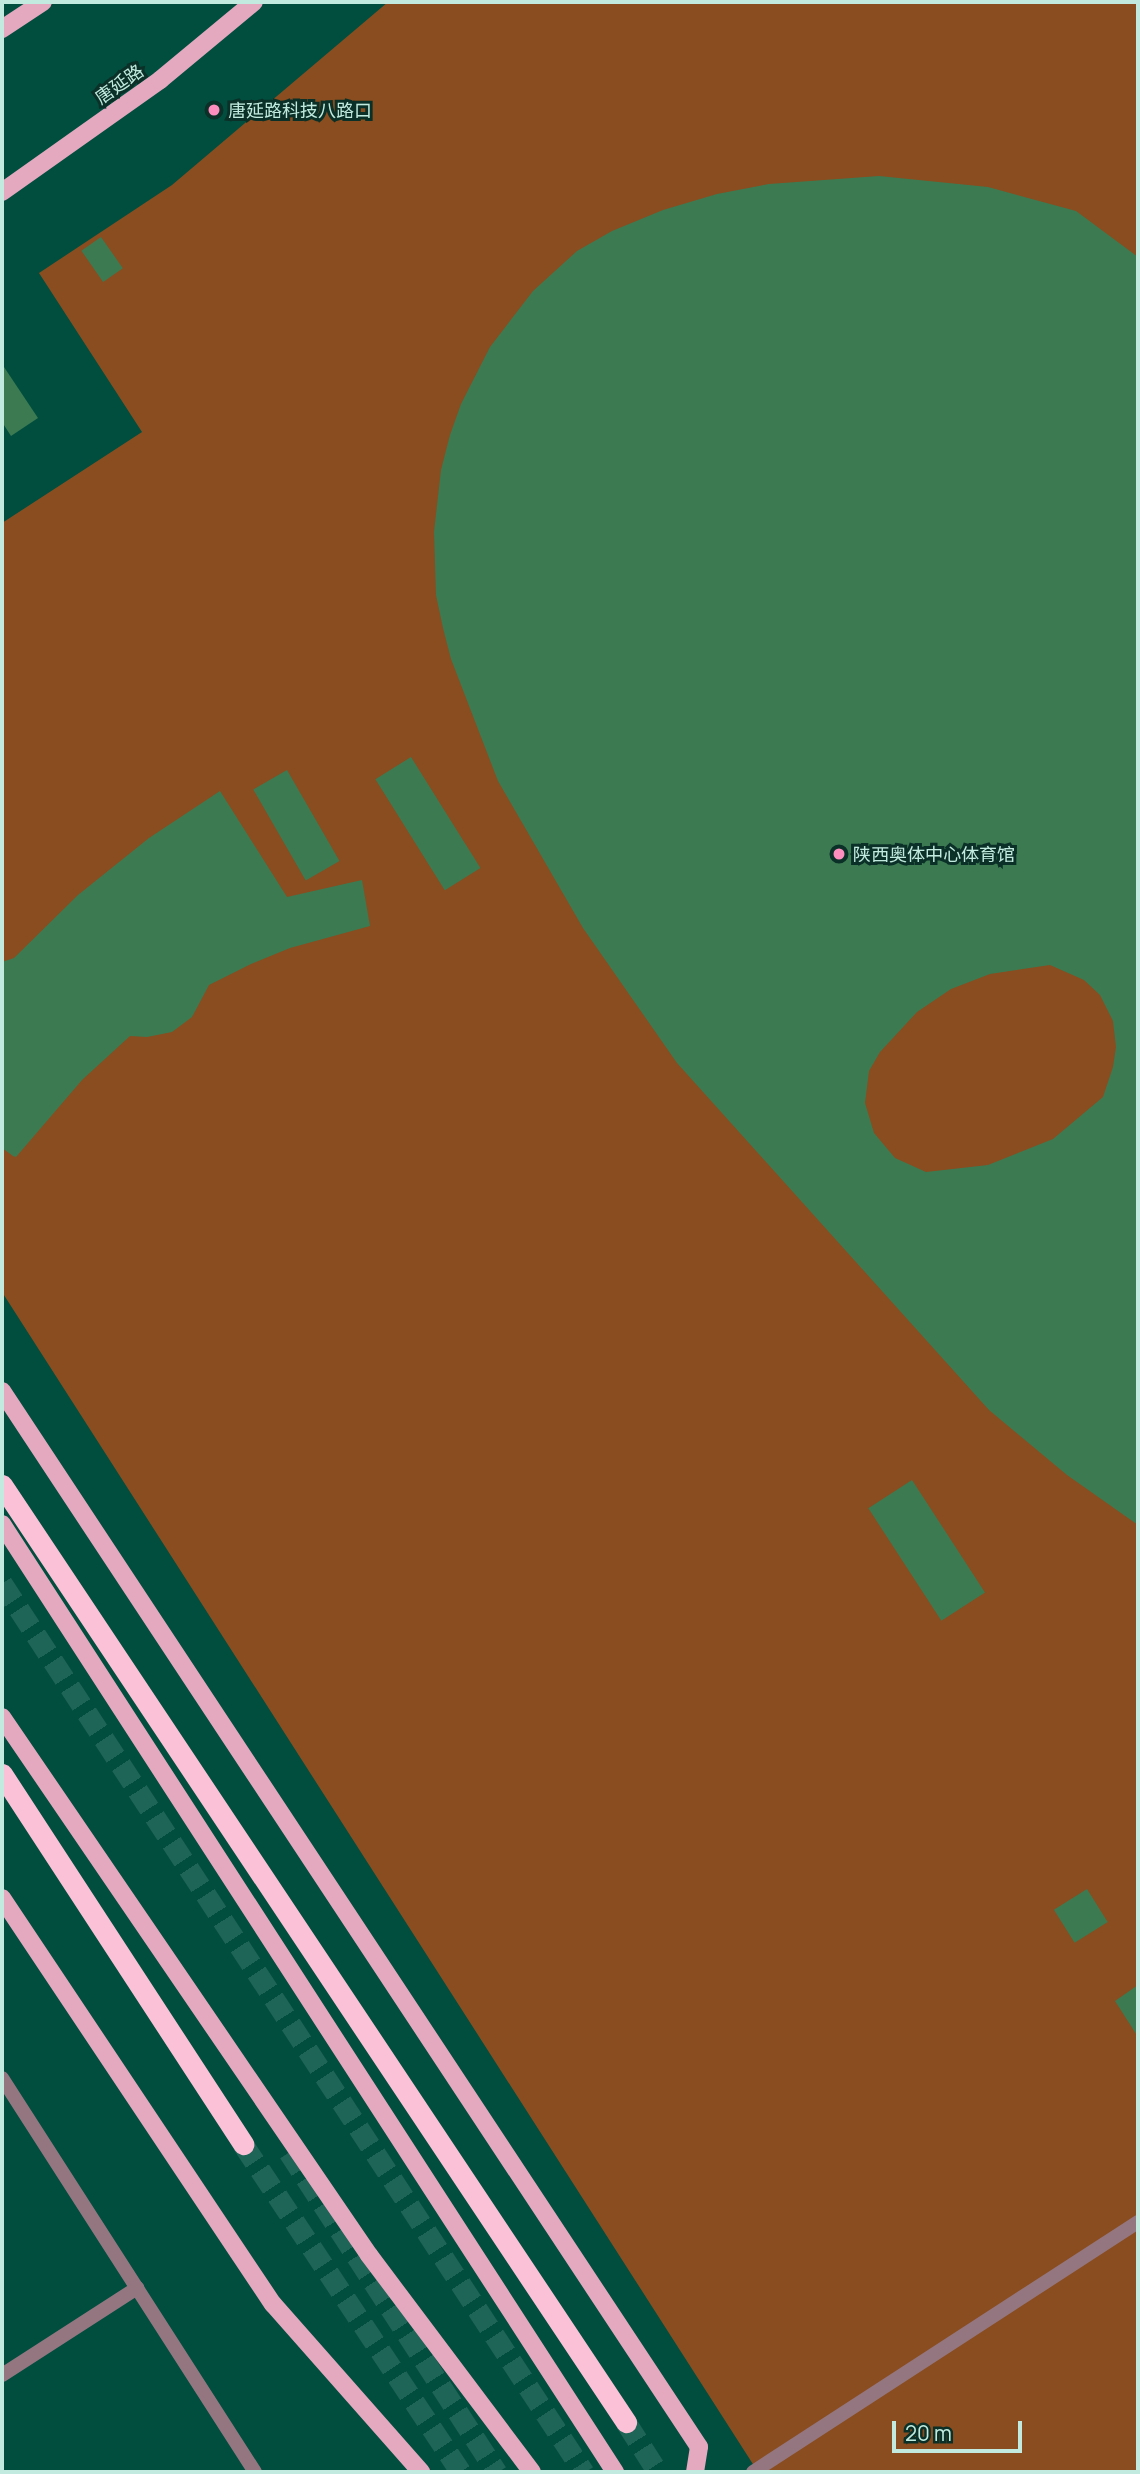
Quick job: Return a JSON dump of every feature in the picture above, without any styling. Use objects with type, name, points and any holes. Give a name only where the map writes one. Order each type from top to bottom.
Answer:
[{"type":"highway","points":[[2,1485],[626,2421]]},
{"type":"highway","points":[[2,1774],[243,2144]]},
{"type":"main road","points":[[2,29],[43,2]]},
{"type":"main road","name":"唐延路","points":[[2,192],[160,80],[254,2]]},
{"type":"main road","points":[[2,1391],[699,2447],[695,2472]]},
{"type":"main road","points":[[2,1524],[615,2472]]},
{"type":"main road","points":[[2,1717],[369,2255],[532,2472]]},
{"type":"main road","points":[[2,1898],[272,2304],[421,2472]]},
{"type":"street","points":[[2,2078],[255,2472]]},
{"type":"street","points":[[752,2472],[1138,2222]]},
{"type":"street","points":[[2,2375],[137,2288]]},
{"type":"shaded area","points":[[388,2],[1138,2],[1138,2472],[758,2472],[2,1292],[2,523],[142,432],[39,273],[172,185]]},
{"type":"building","name":"陕西奥体中心体育馆","points":[[879,176],[988,187],[1076,211],[1138,257],[1138,1525],[1067,1475],[989,1410],[677,1063],[583,928],[498,781],[451,659],[436,595],[434,532],[441,470],[461,404],[490,347],[533,291],[577,251],[612,231],[663,210],[717,194],[769,184]],"holes":[[[1050,965],[1084,980],[1100,995],[1113,1021],[1116,1047],[1113,1067],[1103,1097],[1053,1139],[988,1165],[926,1172],[895,1158],[874,1133],[865,1103],[869,1071],[880,1052],[917,1012],[951,989],[990,974]]]},
{"type":"building","points":[[101,237],[123,268],[103,282],[81,251]]},
{"type":"building","points":[[2,364],[38,418],[11,436],[2,422]]},
{"type":"building","points":[[411,757],[480,868],[445,890],[375,779]]},
{"type":"building","points":[[287,770],[340,861],[306,880],[253,790]]},
{"type":"building","points":[[220,791],[287,897],[362,880],[370,926],[290,948],[209,985],[192,1017],[172,1032],[147,1037],[130,1036],[82,1080],[16,1157],[13,1156],[2,1148],[2,962],[14,958],[78,895],[149,838]]},
{"type":"building","points":[[912,1480],[985,1592],[941,1621],[868,1508]]},
{"type":"building","points":[[1087,1889],[1108,1922],[1075,1943],[1054,1910]]},
{"type":"building","points":[[1138,1985],[1138,2037],[1115,2001]]},
{"type":"tunnel","points":[[2,1583],[584,2472]]},
{"type":"tunnel","points":[[243,2144],[461,2472]]},
{"type":"tunnel","points":[[289,2152],[497,2472]]},
{"type":"tunnel","points":[[626,2422],[658,2472]]},
{"type":"place","name":"唐延路科技八路口","points":[[214,110]]},
{"type":"place","name":"陕西奥体中心体育馆","points":[[839,854]]}]
